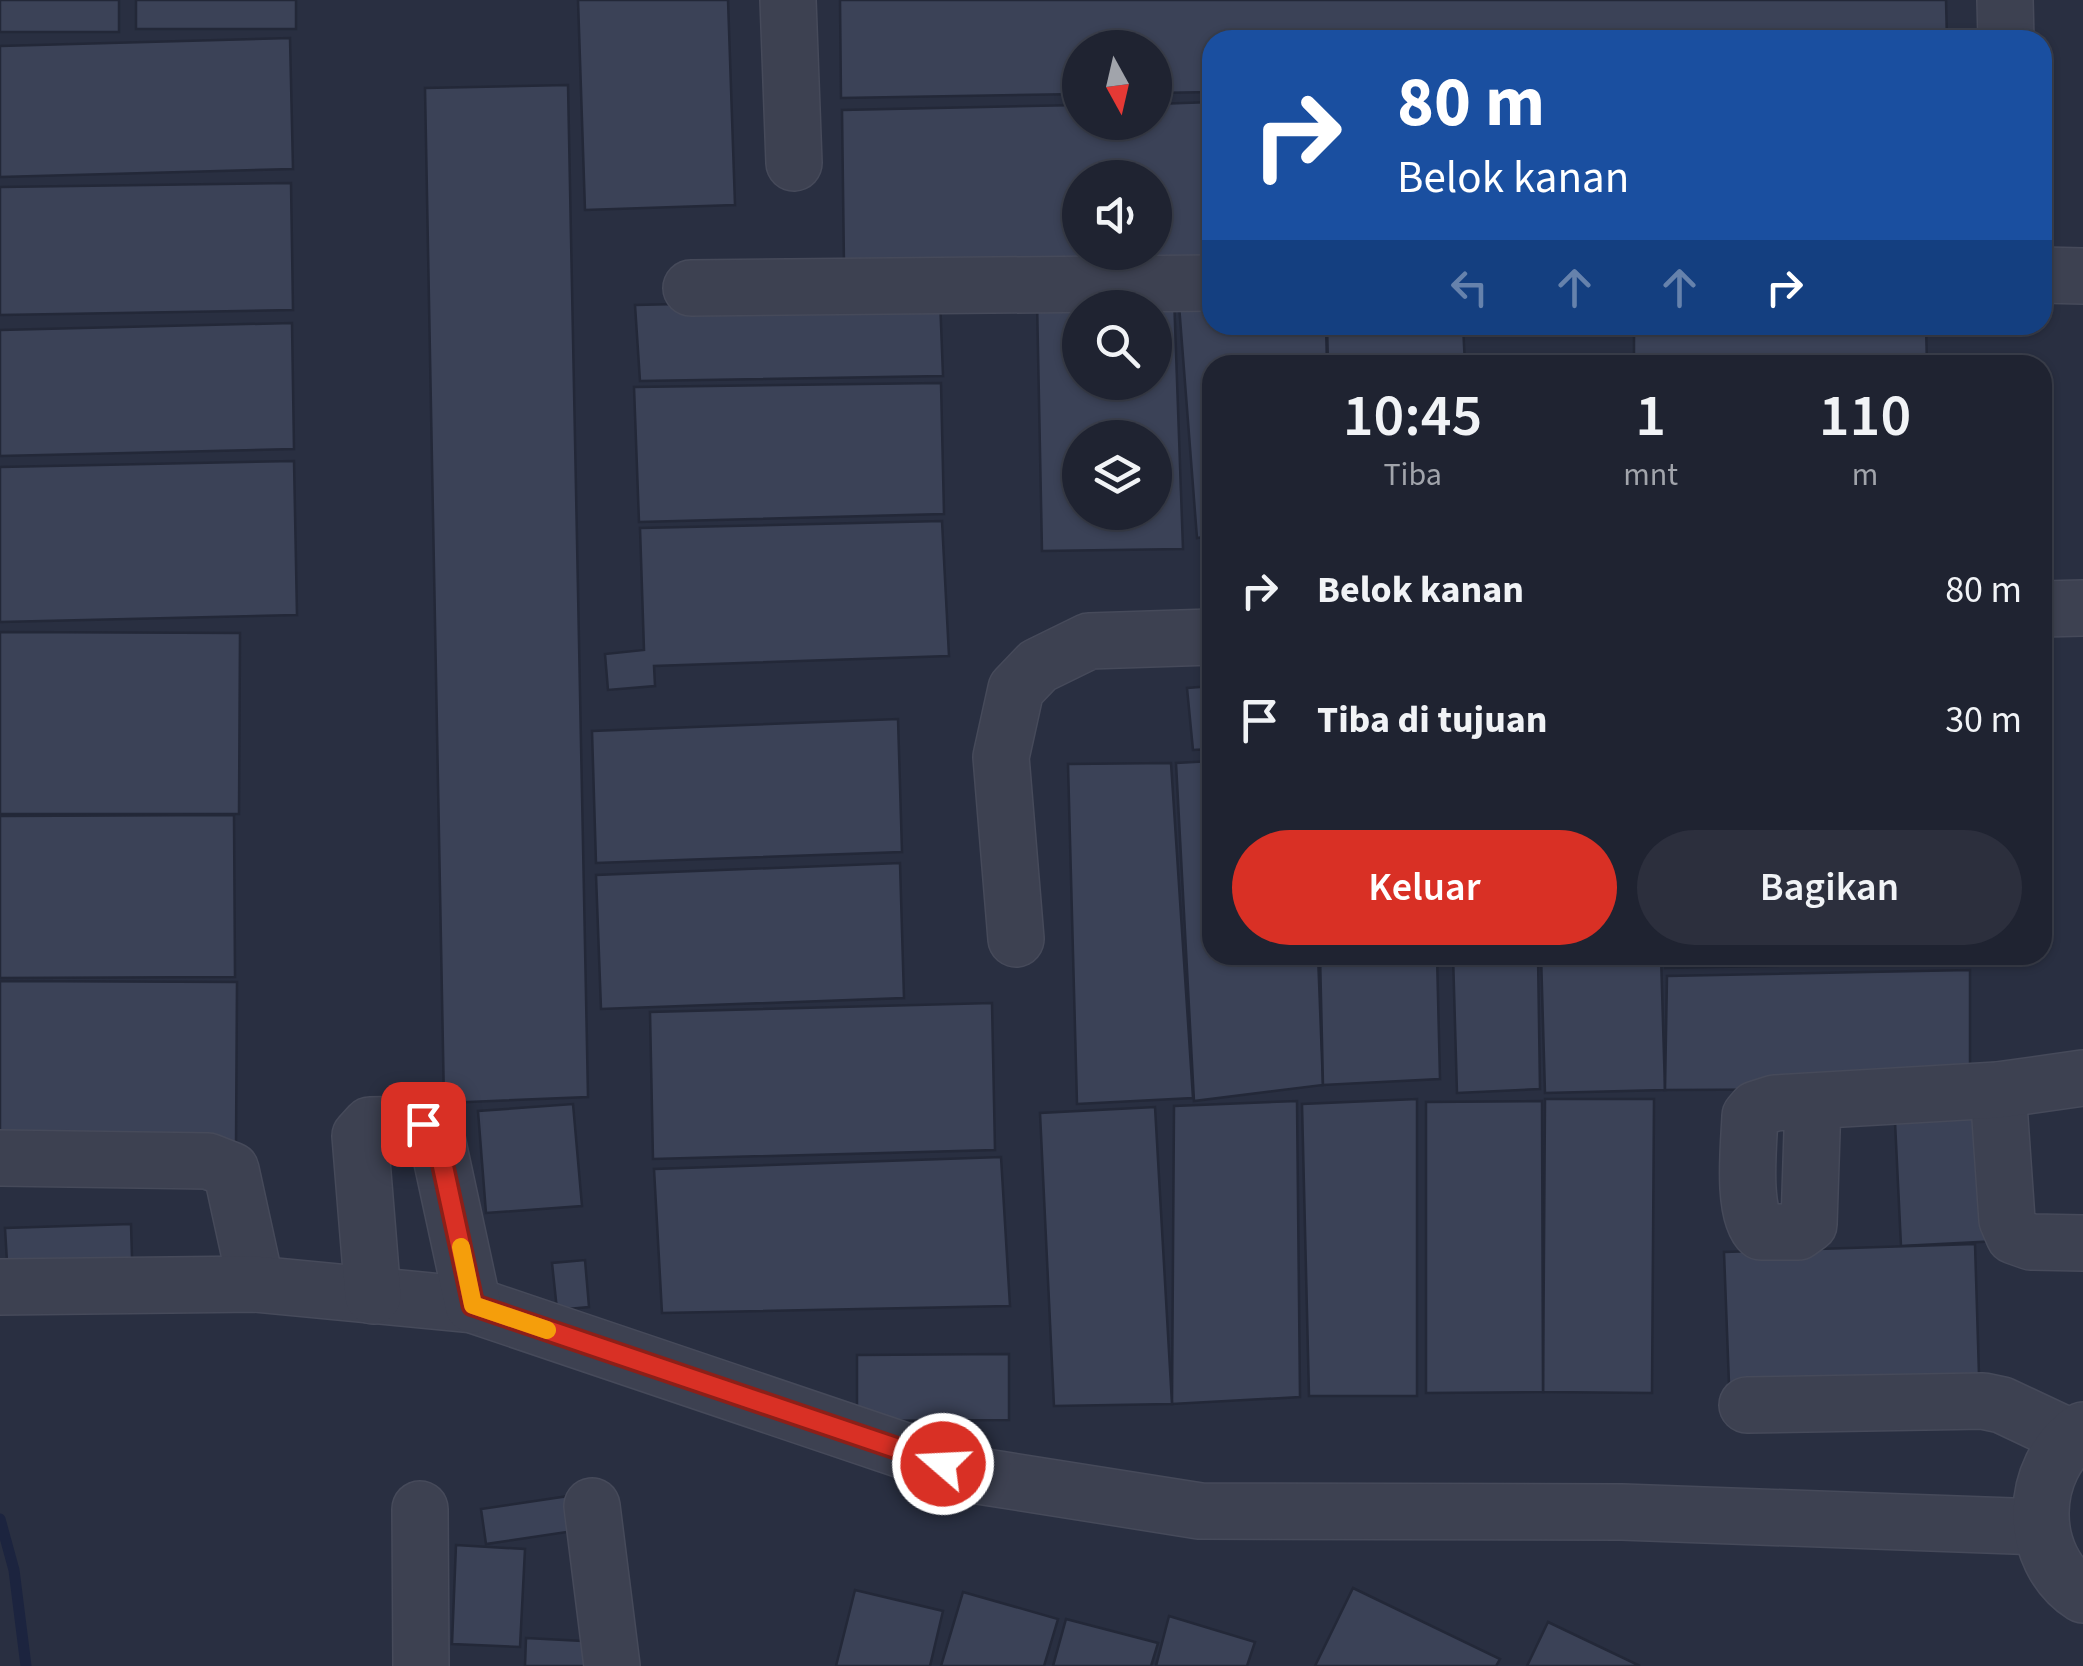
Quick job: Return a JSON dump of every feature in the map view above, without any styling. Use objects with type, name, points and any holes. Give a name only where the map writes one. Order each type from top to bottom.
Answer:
[{"type":"street","points":[[788,0],[794,163]]},
{"type":"street","points":[[2006,0],[2006,30]]},
{"type":"street","points":[[2052,276],[2083,276]]},
{"type":"street","points":[[691,288],[1202,283]]},
{"type":"street","points":[[2052,610],[2083,608]]},
{"type":"street","points":[[1016,939],[1002,758],[1016,689],[1038,666],[1089,641],[1202,637]]},
{"type":"street","points":[[1813,1101],[1998,1090],[2083,1078]]},
{"type":"street","points":[[1998,1090],[2007,1220],[2014,1236],[2031,1242],[2083,1243]]},
{"type":"street","points":[[373,1296],[360,1136],[370,1125],[423,1124],[431,1126],[436,1134],[473,1305]]},
{"type":"street","points":[[0,1158],[208,1160],[221,1164],[232,1170],[256,1284]]},
{"type":"street","points":[[0,1287],[256,1284],[473,1305],[979,1476],[1200,1512],[1622,1512],[2040,1527]]},
{"type":"street","points":[[1747,1406],[1983,1401],[2002,1404],[2078,1434],[2052,1464],[2041,1494],[2040,1527],[2051,1560],[2072,1588],[2083,1595]]},
{"type":"street","points":[[592,1506],[612,1666]]},
{"type":"street","points":[[420,1509],[421,1666]]},
{"type":"building","points":[[0,0],[119,0],[119,32],[0,32]]},
{"type":"building","points":[[136,0],[296,0],[296,29],[136,29]]},
{"type":"building","points":[[578,0],[728,0],[735,205],[585,210]]},
{"type":"building","points":[[840,0],[1946,0],[1947,30],[1202,30],[1202,92],[1172,93],[1172,30],[1062,30],[1062,94],[841,98]]},
{"type":"building","points":[[290,38],[293,169],[0,177],[0,46]]},
{"type":"building","points":[[568,85],[588,1097],[444,1103],[425,88]]},
{"type":"building","points":[[1202,102],[1202,257],[1172,258],[1172,160],[1062,160],[1062,260],[844,265],[842,110],[1062,105],[1062,140],[1172,140],[1172,103]]},
{"type":"building","points":[[291,183],[293,310],[0,315],[0,187]]},
{"type":"building","points":[[1202,291],[1202,335],[1326,335],[1327,355],[1202,355],[1202,537],[1197,538],[1178,292]]},
{"type":"building","points":[[1174,296],[1183,549],[1042,551],[1037,300],[1062,299],[1062,400],[1172,400]]},
{"type":"building","points":[[940,298],[943,376],[640,381],[635,305]]},
{"type":"building","points":[[292,323],[294,449],[0,456],[0,330]]},
{"type":"building","points":[[1327,335],[1464,335],[1464,355],[1328,355]]},
{"type":"building","points":[[1634,335],[1926,335],[1927,355],[1634,355]]},
{"type":"building","points":[[941,383],[944,514],[639,522],[634,387]]},
{"type":"building","points":[[294,461],[297,615],[0,622],[0,467]]},
{"type":"building","points":[[942,521],[949,656],[654,666],[655,686],[608,690],[605,654],[644,650],[640,528]]},
{"type":"building","points":[[0,632],[240,633],[239,814],[0,814]]},
{"type":"building","points":[[1202,687],[1202,750],[1193,750],[1187,688]]},
{"type":"building","points":[[898,719],[902,852],[596,863],[592,731]]},
{"type":"building","points":[[1202,762],[1202,965],[1318,965],[1323,1085],[1194,1101],[1176,763]]},
{"type":"building","points":[[1171,763],[1193,1098],[1077,1104],[1068,764]]},
{"type":"building","points":[[234,815],[235,977],[0,978],[0,816]]},
{"type":"building","points":[[900,863],[904,998],[601,1009],[596,875]]},
{"type":"building","points":[[1320,965],[1437,965],[1440,1079],[1323,1085]]},
{"type":"building","points":[[1453,965],[1538,965],[1540,1089],[1457,1093]]},
{"type":"building","points":[[1541,965],[1661,965],[1665,1090],[1545,1093]]},
{"type":"building","points":[[1665,965],[1816,965],[1665,968]]},
{"type":"building","points":[[1970,970],[1970,1089],[1665,1090],[1667,976]]},
{"type":"building","points":[[0,981],[237,982],[236,1145],[0,1144]]},
{"type":"building","points":[[992,1003],[995,1150],[653,1159],[650,1012]]},
{"type":"building","points":[[1991,1097],[1998,1241],[1901,1246],[1894,1101]]},
{"type":"building","points":[[1417,1099],[1417,1396],[1309,1396],[1302,1104]]},
{"type":"building","points":[[1545,1099],[1654,1099],[1652,1393],[1543,1392]]},
{"type":"building","points":[[1297,1101],[1300,1397],[1172,1404],[1174,1106]]},
{"type":"building","points":[[1542,1101],[1543,1392],[1426,1393],[1426,1102]]},
{"type":"building","points":[[573,1104],[582,1206],[486,1213],[478,1111]]},
{"type":"building","points":[[1155,1107],[1172,1404],[1054,1406],[1040,1113]]},
{"type":"building","points":[[1001,1157],[1010,1306],[662,1313],[654,1169]]},
{"type":"building","points":[[131,1224],[132,1258],[7,1262],[5,1228]]},
{"type":"building","points":[[1975,1244],[1979,1375],[1729,1384],[1724,1252]]},
{"type":"building","points":[[585,1260],[589,1307],[557,1310],[552,1263]]},
{"type":"building","points":[[1009,1354],[1009,1420],[857,1421],[857,1355]]},
{"type":"building","points":[[582,1494],[587,1529],[486,1544],[481,1509]]},
{"type":"building","points":[[456,1545],[525,1549],[520,1647],[452,1644]]},
{"type":"building","points":[[1353,1588],[1500,1659],[1496,1666],[1315,1666]]},
{"type":"building","points":[[855,1590],[943,1611],[930,1666],[836,1666]]},
{"type":"building","points":[[963,1592],[1058,1619],[1044,1666],[941,1666]]},
{"type":"building","points":[[1169,1616],[1255,1642],[1247,1666],[1156,1666]]},
{"type":"building","points":[[1066,1619],[1158,1643],[1151,1666],[1053,1666]]},
{"type":"building","points":[[1548,1622],[1640,1666],[1527,1666]]},
{"type":"building","points":[[526,1638],[602,1642],[601,1666],[525,1666]]},
{"type":"waterway","points":[[0,1519],[14,1570],[26,1666]]},
{"type":"slow traffic","points":[[461,1247],[473,1305],[547,1330]]},
{"type":"route","points":[[423,1124],[431,1126],[436,1134],[473,1305],[943,1464]]}]
